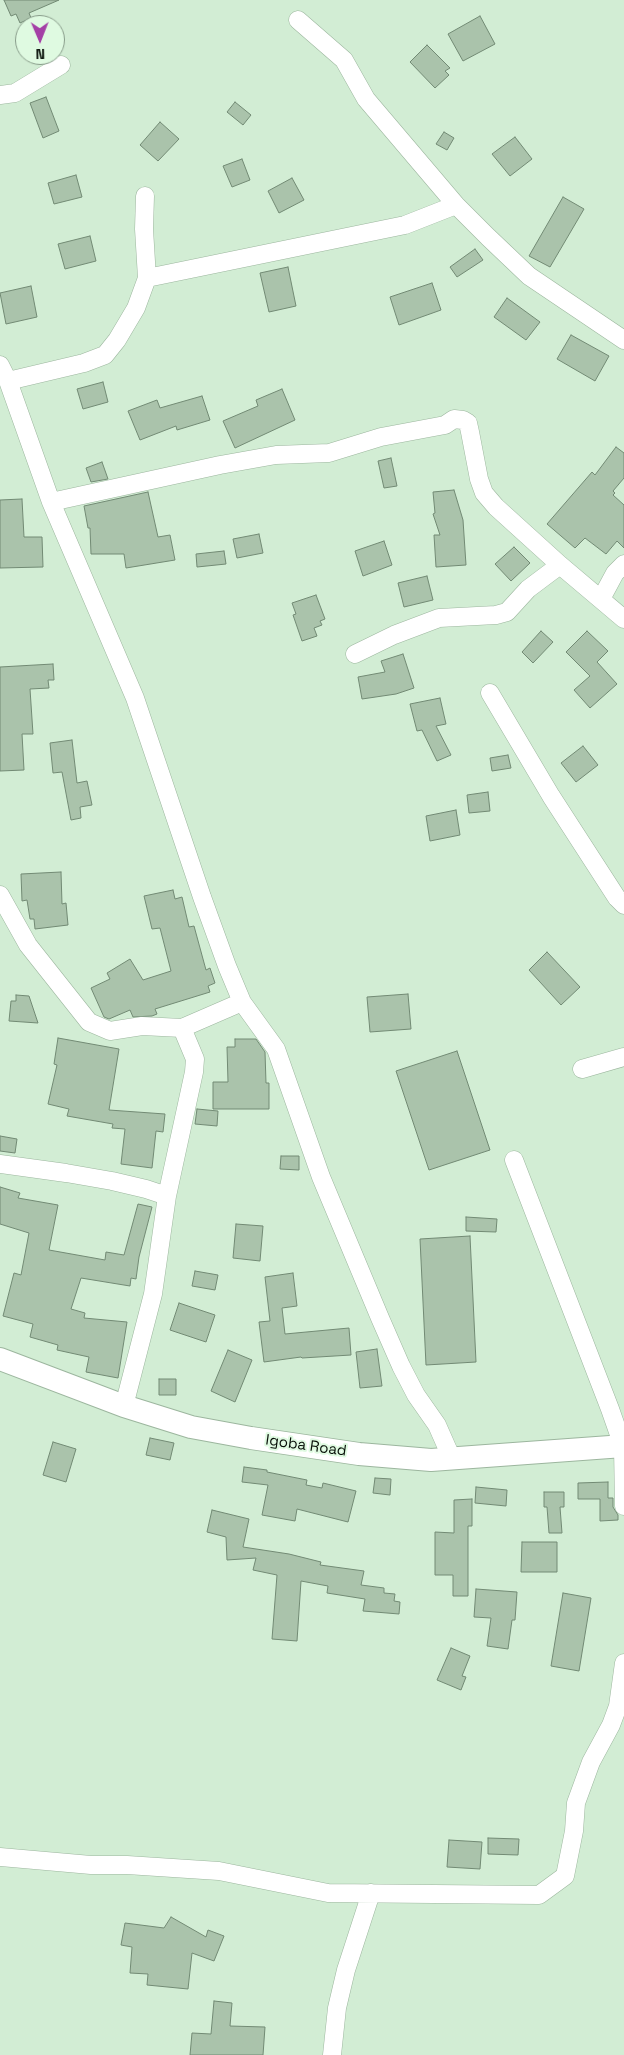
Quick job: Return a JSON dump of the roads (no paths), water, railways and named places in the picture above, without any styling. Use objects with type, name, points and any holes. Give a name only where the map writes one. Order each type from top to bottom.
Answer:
[{"type":"street","points":[[298,20],[344,60],[366,99],[456,205],[529,276],[624,340]]},
{"type":"street","points":[[0,95],[15,94],[61,65]]},
{"type":"street","points":[[8,381],[84,363],[105,355],[117,340],[136,308],[147,278],[144,229],[145,196]]},
{"type":"street","points":[[147,278],[405,225],[456,205]]},
{"type":"street","points":[[0,365],[8,381],[51,502],[135,698],[227,966],[242,1002],[276,1049],[321,1177],[383,1326],[416,1395],[437,1425],[452,1459]]},
{"type":"street","points":[[51,502],[220,465],[276,455],[329,453],[381,437],[445,425],[454,420],[463,420],[468,423],[479,479],[484,493],[496,507],[560,565],[624,619]]},
{"type":"street","points":[[601,599],[615,573],[624,564]]},
{"type":"street","points":[[355,654],[394,635],[439,618],[496,615],[507,612],[528,589],[560,565]]},
{"type":"street","points":[[490,693],[551,796],[617,898],[624,905]]},
{"type":"street","points":[[0,895],[28,945],[89,1022],[110,1031],[142,1026],[182,1028],[242,1002]]},
{"type":"street","points":[[124,1406],[153,1294],[167,1196],[194,1072],[195,1059],[182,1028]]},
{"type":"street","points":[[582,1070],[624,1057]]},
{"type":"street","points":[[514,1160],[623,1446],[624,1506]]},
{"type":"street","points":[[0,1164],[66,1173],[146,1189],[167,1196]]},
{"type":"street","name":"Igoba Road","points":[[0,1359],[124,1406],[191,1427],[359,1454],[431,1460],[623,1446]]},
{"type":"street","points":[[0,1858],[90,1865],[127,1865],[219,1871],[328,1893],[371,1892],[416,1895],[539,1894],[565,1876],[574,1831],[576,1803],[591,1762],[611,1725],[618,1706],[624,1663]]},
{"type":"street","points":[[332,2055],[337,2008],[343,1979],[371,1892]]}]
